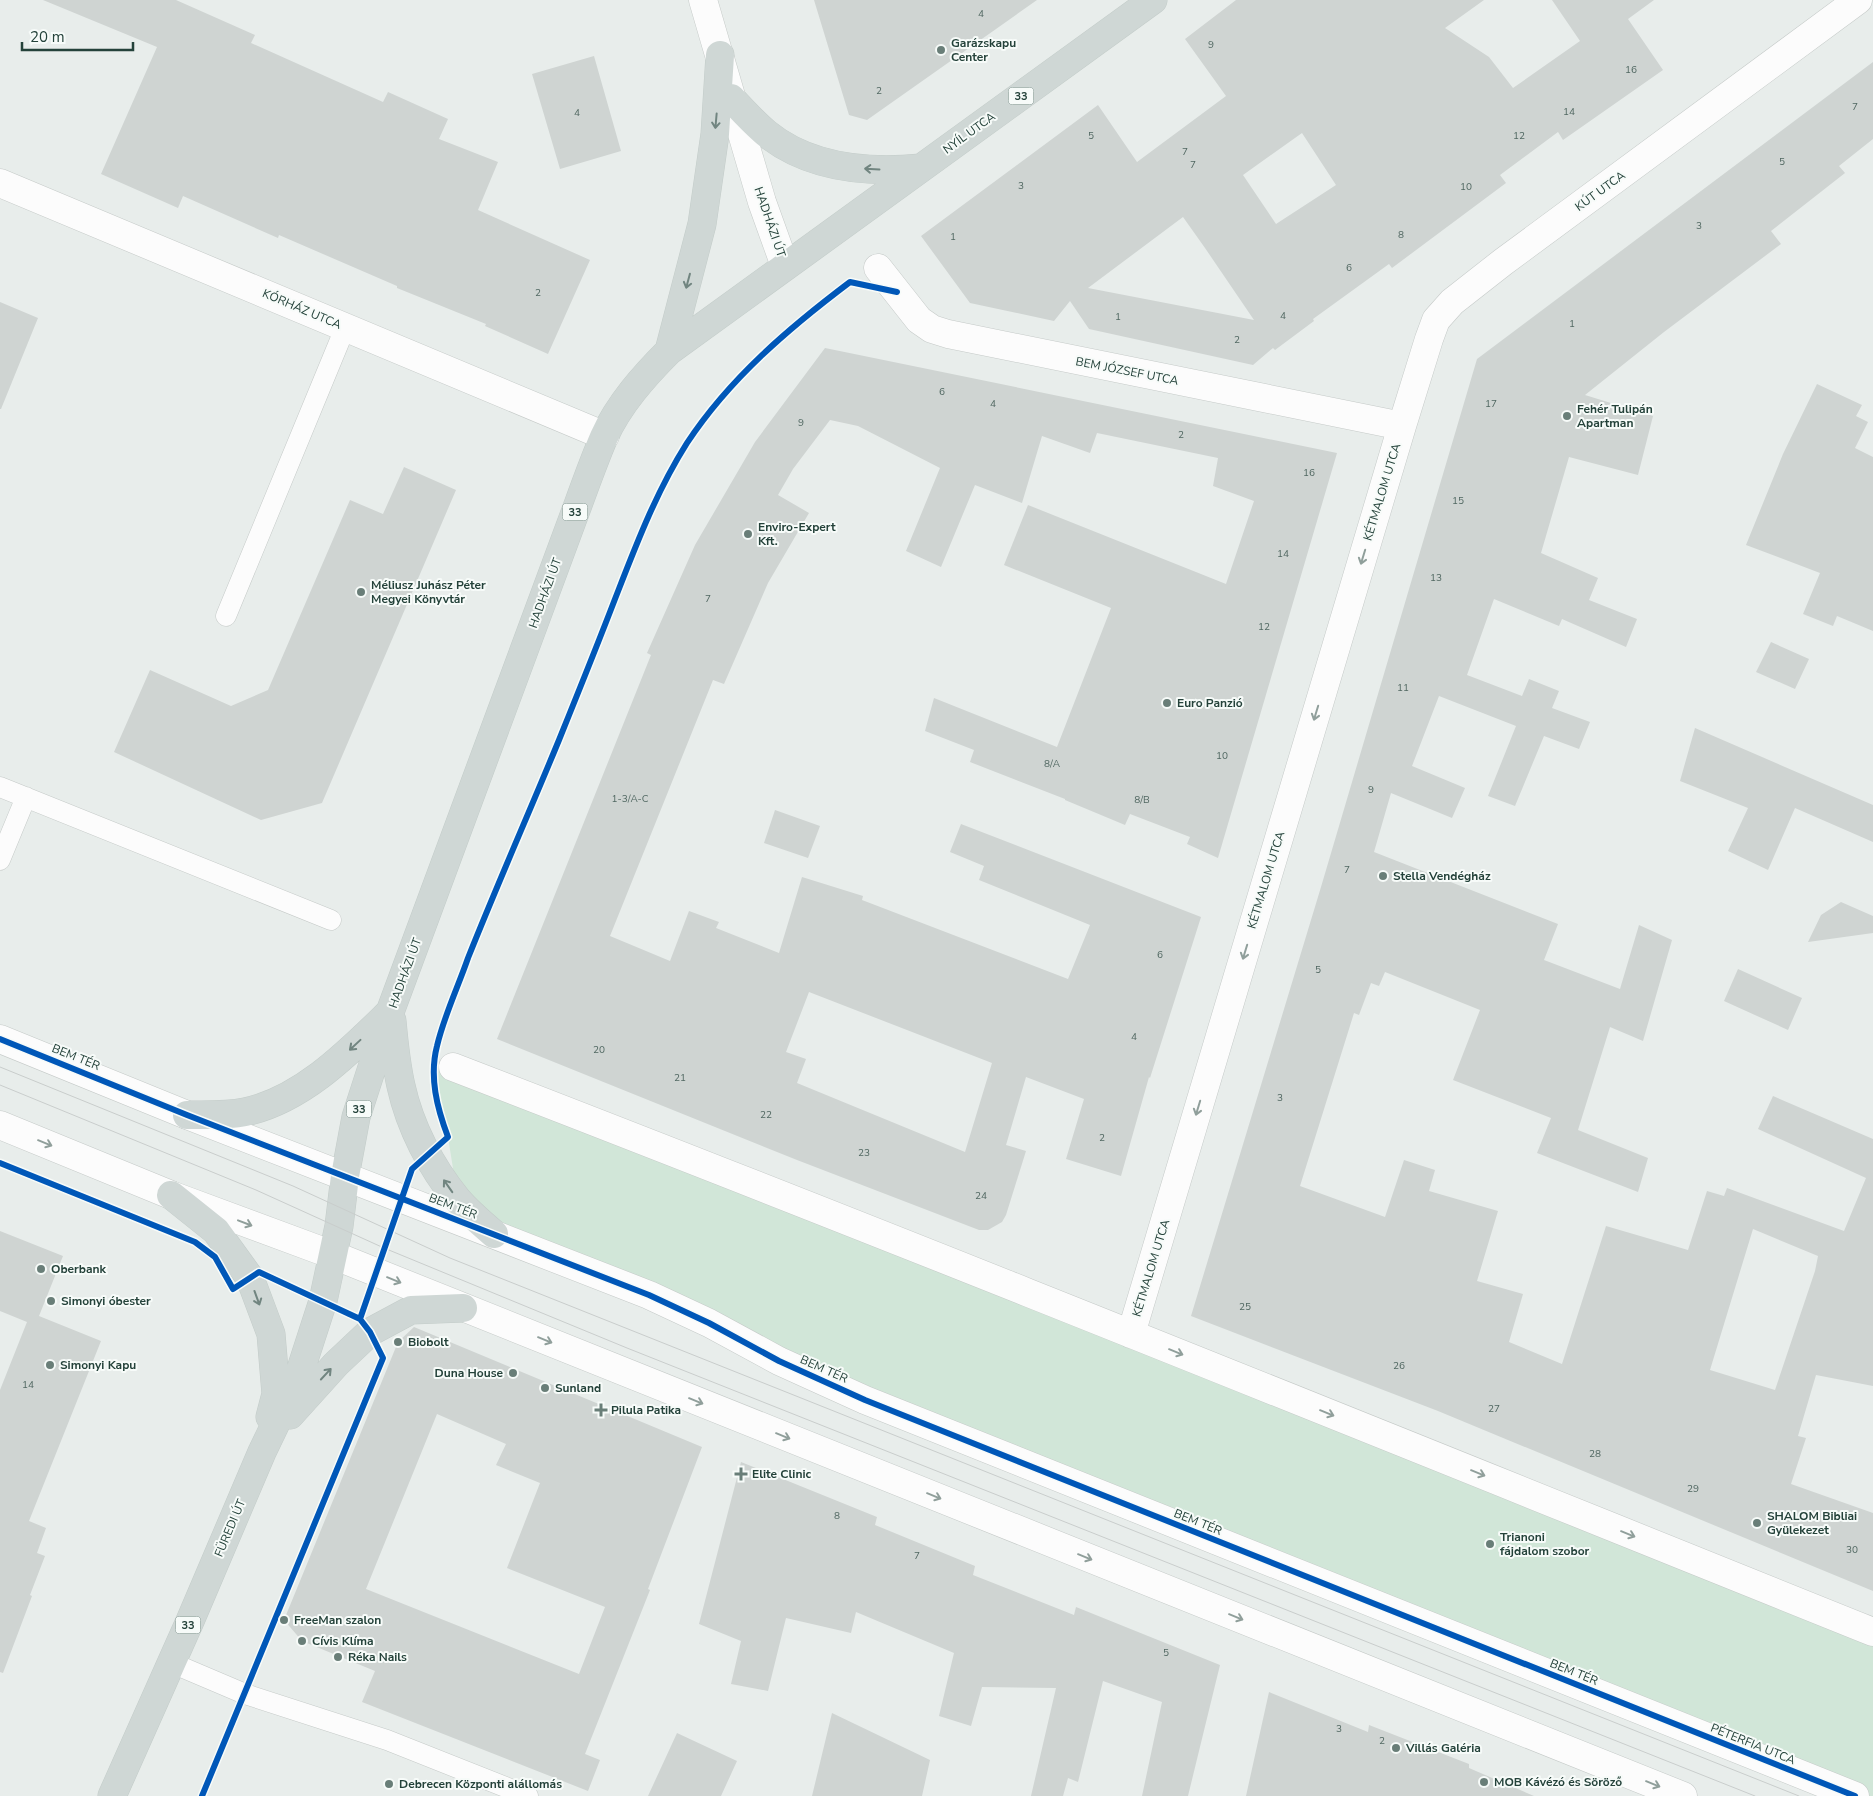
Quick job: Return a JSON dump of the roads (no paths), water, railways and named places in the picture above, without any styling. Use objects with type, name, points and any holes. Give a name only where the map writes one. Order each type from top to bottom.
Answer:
[{"type":"main road","name":"NYÍL UTCA","points":[[785,266],[1152,0]]},
{"type":"main road","points":[[669,351],[702,224],[715,134],[720,55]]},
{"type":"main road","points":[[731,98],[768,134],[787,147],[820,162],[870,169],[921,168]]},
{"type":"main road","name":"HADHÁZI ÚT","points":[[332,1255],[356,1117],[390,1012],[605,436],[622,406],[644,376],[669,351],[785,266]]},
{"type":"main road","points":[[187,1115],[244,1113],[282,1099],[301,1088],[335,1062],[390,1012]]},
{"type":"main road","points":[[390,1012],[396,1064],[401,1087],[407,1111],[417,1134],[428,1156],[458,1200],[494,1234]]},
{"type":"main road","points":[[171,1195],[216,1231],[250,1278],[271,1334],[276,1394],[262,1452]]},
{"type":"main road","name":"FÜREDI ÚT","points":[[112,1796],[172,1663],[262,1452],[299,1375],[322,1301],[332,1255]]},
{"type":"main road","points":[[262,1452],[300,1403],[336,1364],[370,1332],[411,1310],[463,1308]]},
{"type":"street","name":"HADHÁZI ÚT","points":[[703,0],[762,202],[785,266]]},
{"type":"street","name":"KÚT UTCA","points":[[1402,426],[1433,326],[1452,302],[1858,0]]},
{"type":"street","name":"KÓRHÁZ UTCA","points":[[0,183],[605,436]]},
{"type":"street","name":"BEM JÓZSEF UTCA","points":[[878,268],[919,320],[932,329],[948,334],[1402,426]]},
{"type":"street","name":"KÉTMALOM UTCA","points":[[1131,1334],[1402,426]]},
{"type":"street","name":"BEM TÉR","points":[[0,1039],[187,1115],[649,1295],[709,1323],[779,1362],[865,1400],[1642,1712]]},
{"type":"street","points":[[453,1067],[1131,1334],[1873,1632]]},
{"type":"street","points":[[0,1125],[171,1195],[332,1255],[1683,1796]]},
{"type":"street","name":"PÉTERFIA UTCA","points":[[1642,1712],[1855,1796]]},
{"type":"lane","points":[[226,616],[345,328]]},
{"type":"lane","points":[[0,787],[331,920]]},
{"type":"lane","points":[[0,860],[26,797]]},
{"type":"lane","points":[[172,1663],[245,1694],[387,1740],[528,1796]]},
{"type":"tram line","points":[[0,1067],[293,1186],[450,1258],[1799,1796]]},
{"type":"tram line","points":[[0,1085],[256,1190],[384,1248],[627,1348],[1755,1796]]},
{"type":"place","name":"Garázskapu Center","points":[[941,50]]},
{"type":"place","name":"Fehér Tulipán Apartman","points":[[1567,416]]},
{"type":"place","name":"Enviro-Expert Kft.","points":[[748,534]]},
{"type":"place","name":"Méliusz Juhász Péter Megyei Könyvtár","points":[[361,592]]},
{"type":"place","name":"Euro Panzió","points":[[1167,703]]},
{"type":"place","name":"Stella Vendégház","points":[[1383,876]]},
{"type":"place","name":"Oberbank","points":[[41,1269]]},
{"type":"place","name":"Simonyi óbester","points":[[51,1301]]},
{"type":"place","name":"Biobolt","points":[[398,1342]]},
{"type":"place","name":"Simonyi Kapu","points":[[50,1365]]},
{"type":"place","name":"Duna House","points":[[513,1373]]},
{"type":"place","name":"Sunland","points":[[545,1388]]},
{"type":"place","name":"Pilula Patika","points":[[601,1410]]},
{"type":"place","name":"Elite Clinic","points":[[741,1474]]},
{"type":"place","name":"SHALOM Bibliai Gyülekezet","points":[[1757,1523]]},
{"type":"place","name":"Trianoni fájdalom szobor","points":[[1490,1544]]},
{"type":"place","name":"FreeMan szalon","points":[[284,1620]]},
{"type":"place","name":"Cívis Klíma","points":[[302,1641]]},
{"type":"place","name":"Réka Nails","points":[[338,1657]]},
{"type":"place","name":"Villás Galéria","points":[[1396,1748]]},
{"type":"place","name":"MOB Kávézó és Söröző","points":[[1484,1782]]},
{"type":"place","name":"Debrecen Központi alállomás","points":[[389,1784]]}]
